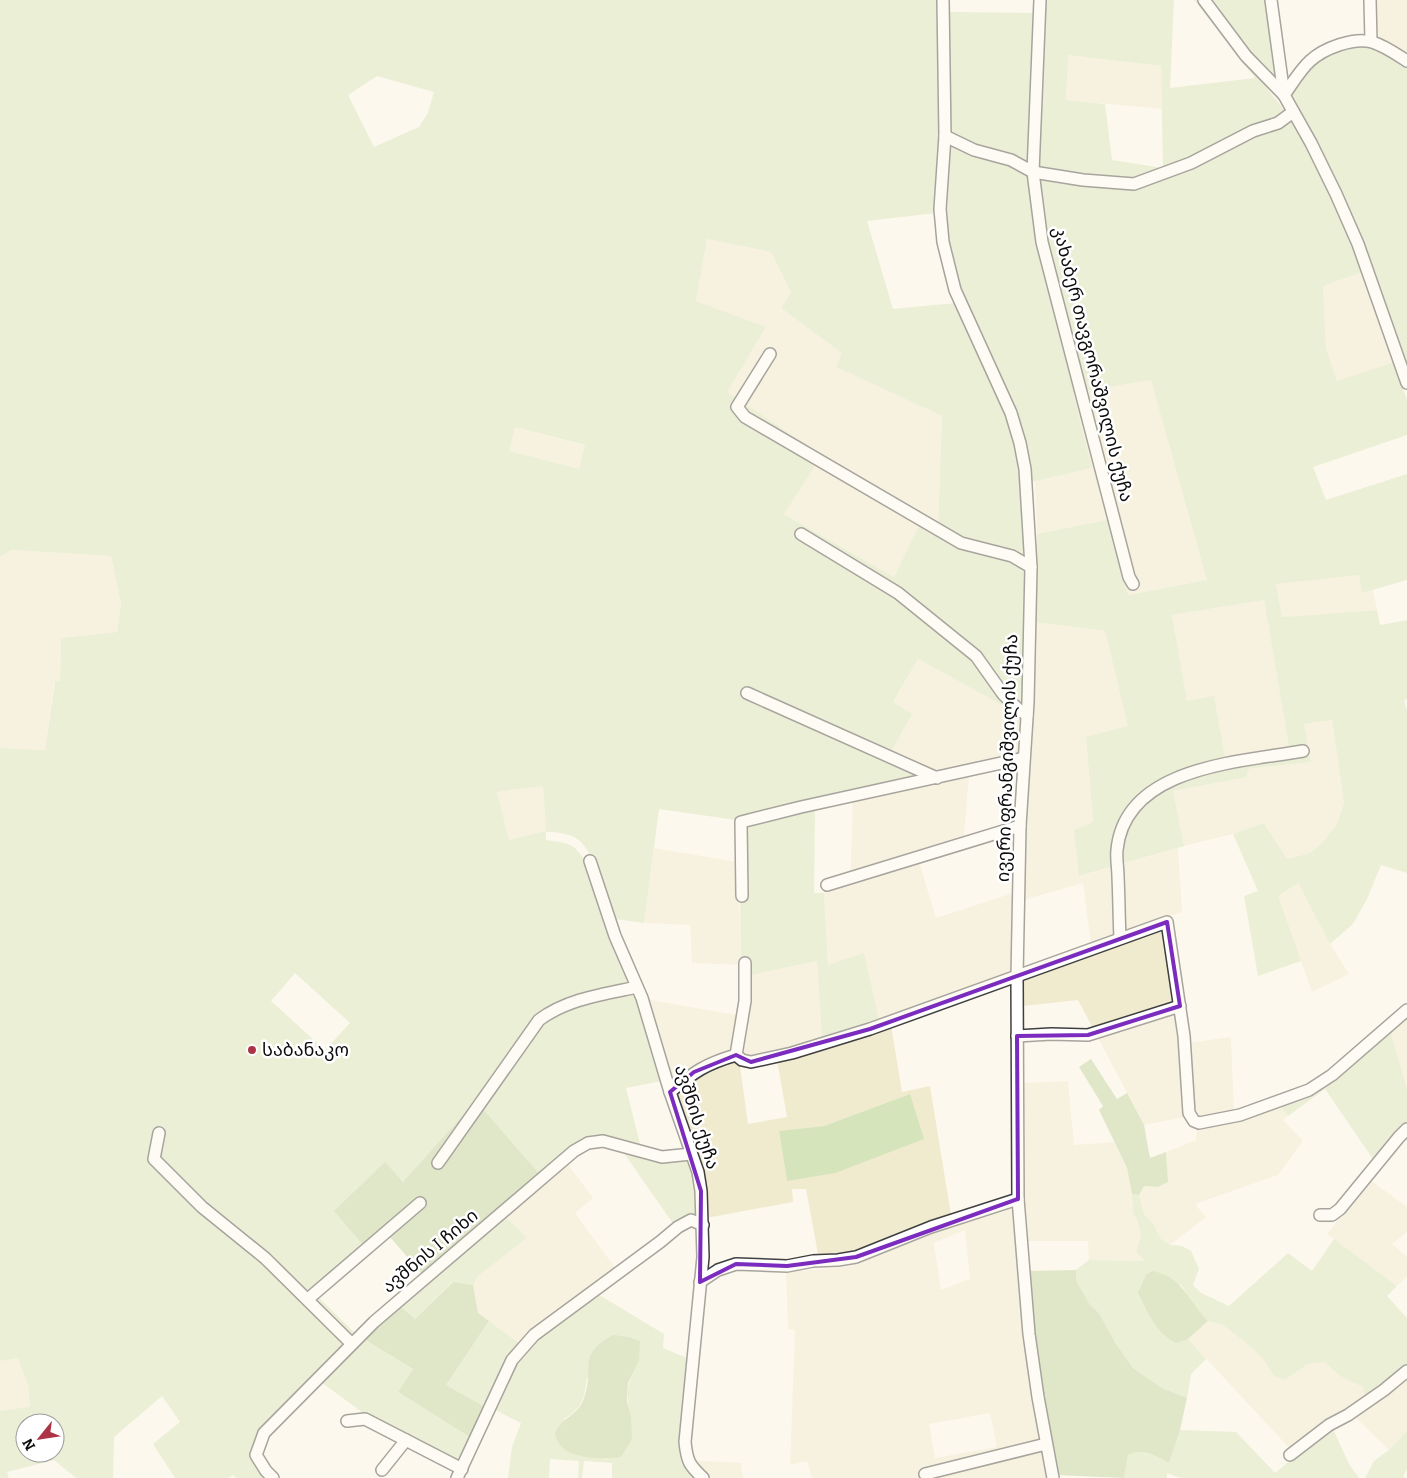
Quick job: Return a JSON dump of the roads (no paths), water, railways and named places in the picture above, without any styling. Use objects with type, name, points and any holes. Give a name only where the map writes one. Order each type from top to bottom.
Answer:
[{"type":"street","name":"ივერი ფრანგიშვილის ქუჩა","points":[[942,0],[945,136],[940,209],[947,260],[955,290],[1011,413],[1025,469],[1031,567],[1027,715],[1020,826],[1017,976],[1018,1199],[1029,1334],[1053,1478]]},
{"type":"street","name":"კახაბერ თავგორაშვილის ქუჩა","points":[[1040,0],[1033,172],[1042,242],[1129,577],[1134,584]]},
{"type":"street","points":[[1204,0],[1246,56],[1284,95],[1336,194],[1358,244],[1407,382]]},
{"type":"street","points":[[1271,0],[1284,95]]},
{"type":"street","points":[[1370,0],[1371,42]]},
{"type":"street","points":[[1284,95],[1310,61],[1326,50],[1350,42],[1371,42],[1389,49],[1407,61]]},
{"type":"street","points":[[945,136],[974,150],[1011,160],[1033,172],[1083,180],[1134,184],[1191,163],[1253,131],[1278,123],[1293,112]]},
{"type":"street","points":[[770,354],[737,407],[745,417],[961,543],[1012,556],[1031,567]]},
{"type":"street","points":[[801,534],[898,592],[976,656],[1003,694],[1027,715]]},
{"type":"street","points":[[747,693],[937,778]]},
{"type":"street","points":[[1120,938],[1117,850],[1121,832],[1130,814],[1145,797],[1173,779],[1208,767],[1304,751]]},
{"type":"street","points":[[742,896],[740,822],[1024,758]]},
{"type":"street","points":[[828,885],[1020,826]]},
{"type":"street","name":"ავშნის ქუჩა","points":[[590,862],[615,936],[637,987],[670,1092],[698,1172],[701,1191],[703,1257],[685,1442],[686,1458],[691,1467],[704,1478]]},
{"type":"street","points":[[736,1055],[742,1060],[751,1062],[792,1053],[870,1029],[1167,922],[1184,1036],[1189,1113],[1194,1121],[1199,1123],[1240,1115],[1309,1090],[1332,1075],[1407,1010]]},
{"type":"street","points":[[736,1055],[745,1001],[745,963]]},
{"type":"street","points":[[438,1163],[539,1020],[549,1012],[577,1001],[637,987]]},
{"type":"street","points":[[1017,1036],[1051,1034],[1088,1035],[1180,1006]]},
{"type":"street","points":[[670,1092],[694,1072],[716,1061],[736,1055]]},
{"type":"street","points":[[1320,1215],[1332,1215],[1340,1209],[1407,1129]]},
{"type":"street","points":[[159,1133],[154,1159],[202,1207],[265,1258],[352,1344]]},
{"type":"street","name":"ავშნის I ჩიხი","points":[[273,1478],[266,1472],[256,1455],[264,1433],[374,1322],[566,1158],[588,1143],[603,1141],[662,1158],[691,1154]]},
{"type":"street","points":[[700,1282],[718,1270],[736,1264],[787,1266],[813,1261],[856,1257],[931,1228],[1018,1199]]},
{"type":"street","points":[[308,1299],[420,1203]]},
{"type":"street","points":[[347,1421],[365,1419],[406,1440],[459,1474],[512,1360],[522,1347],[534,1335],[678,1227],[691,1220],[702,1225]]},
{"type":"street","points":[[1290,1455],[1329,1425],[1348,1415],[1384,1390],[1407,1371]]},
{"type":"street","points":[[382,1470],[406,1440]]},
{"type":"street","points":[[925,1474],[1046,1444]]},
{"type":"place","name":"საბანაკო","points":[[252,1050]]}]
